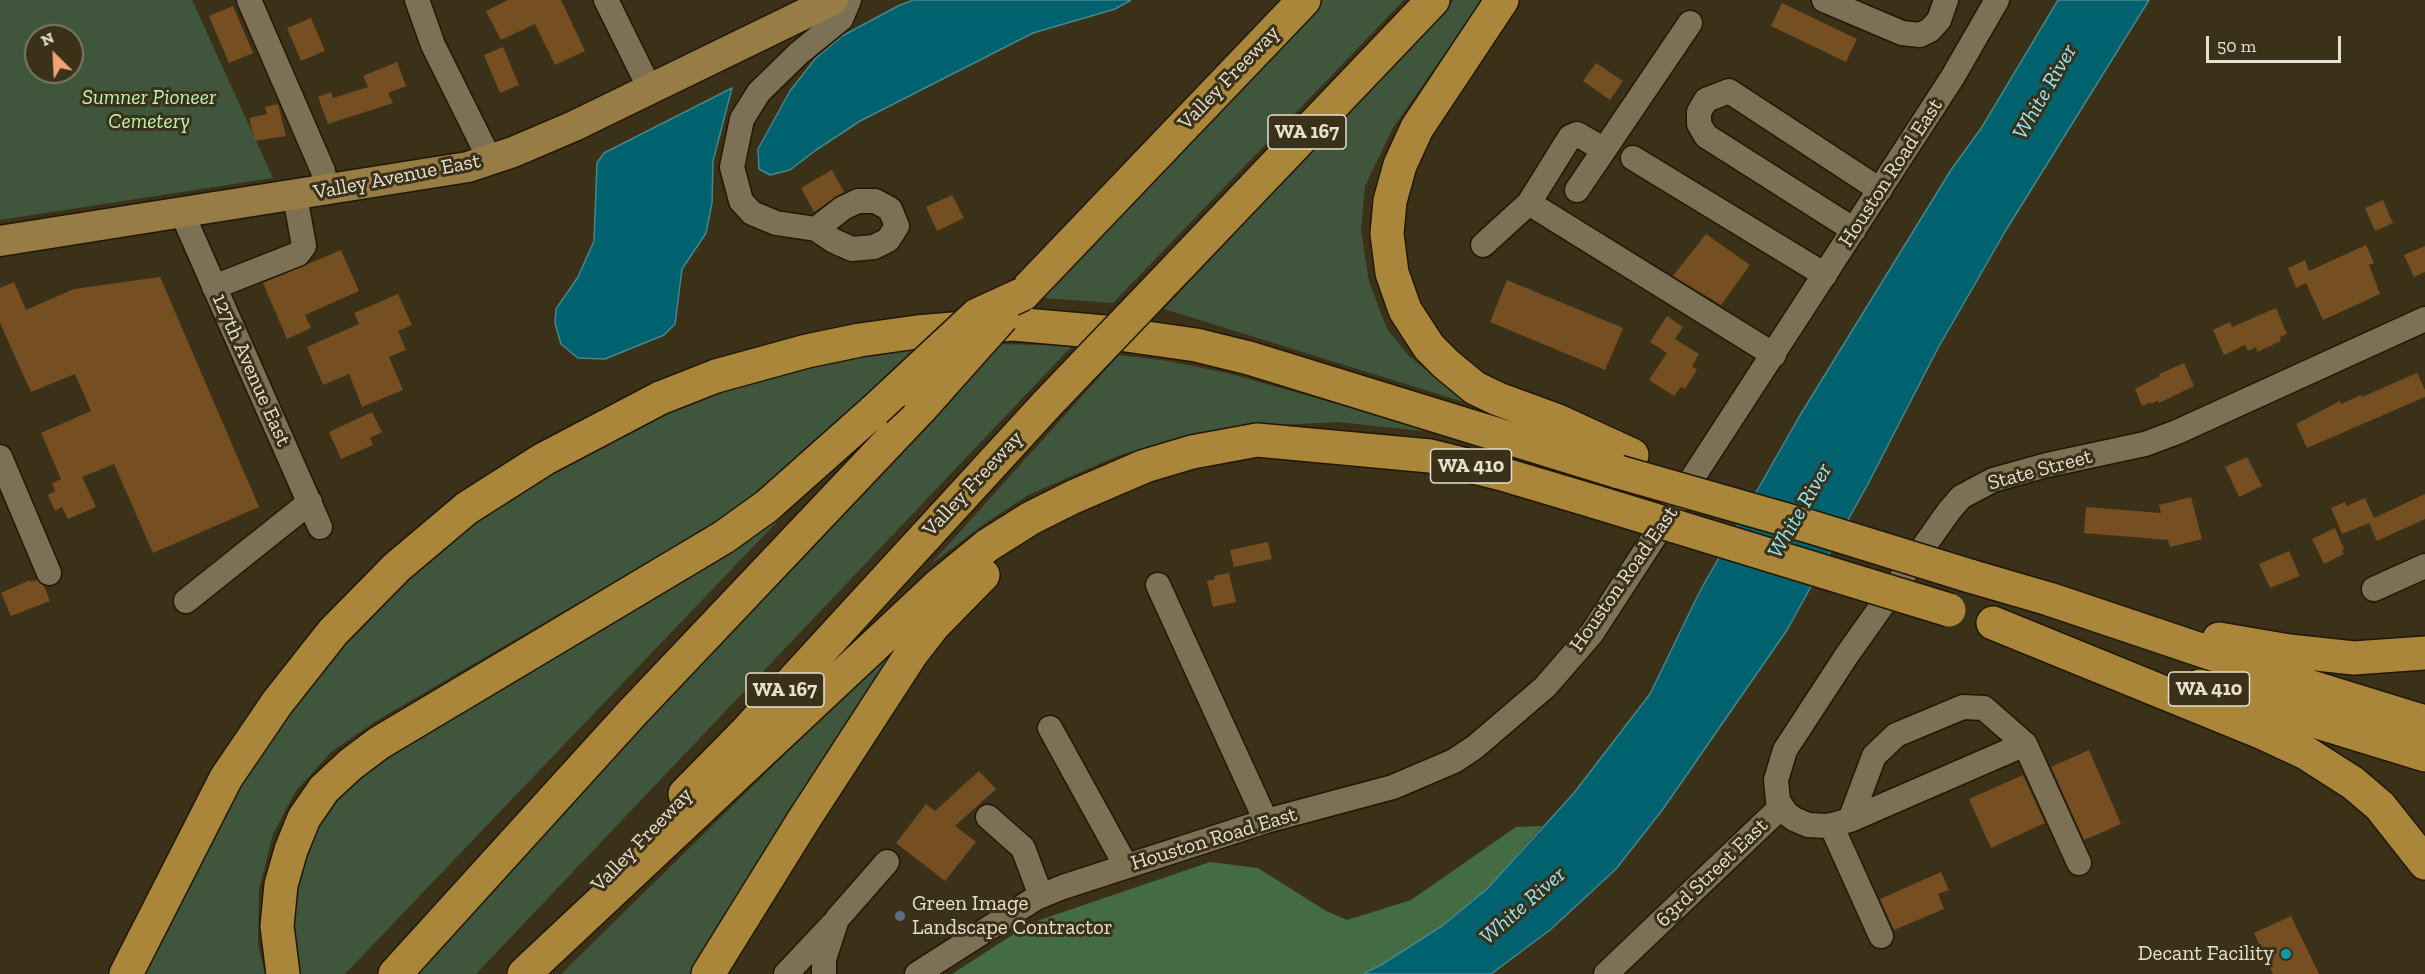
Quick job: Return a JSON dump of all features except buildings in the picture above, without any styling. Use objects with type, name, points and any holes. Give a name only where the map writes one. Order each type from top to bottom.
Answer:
[{"type":"highway","name":"Valley Freeway","points":[[395,974],[632,713],[921,408],[1063,251],[1304,0]]},
{"type":"highway","name":"Valley Freeway","points":[[519,974],[622,856],[747,731],[1047,404],[1433,0]]},
{"type":"highway","points":[[1502,0],[1418,128],[1400,165],[1390,201],[1387,234],[1392,273],[1405,310],[1429,347],[1475,388],[1558,421],[1626,464]]},
{"type":"highway","points":[[283,974],[277,926],[281,885],[291,850],[304,818],[324,789],[344,770],[379,743],[724,537],[768,506],[977,315],[1023,294]]},
{"type":"highway","points":[[126,974],[226,778],[277,703],[333,632],[397,567],[467,508],[544,459],[660,398],[716,376],[807,351],[860,340],[917,332],[1013,324],[1105,332],[1196,345],[1249,358],[1626,464]]},
{"type":"highway","points":[[524,974],[938,586],[988,545],[1031,518],[1073,497],[1146,466],[1192,452],[1257,440],[1343,447]]},
{"type":"highway","points":[[708,974],[815,802],[912,653],[960,596],[990,568],[1039,535],[1080,512],[1150,482],[1260,454],[1300,454],[1343,447]]},
{"type":"highway","name":"WA 410","points":[[1343,447],[1430,456],[1512,476],[2425,755]]},
{"type":"highway","name":"WA 410","points":[[1626,464],[1719,486],[1808,526],[2049,599],[2308,686],[2425,722]]},
{"type":"highway","points":[[2049,599],[2212,638],[2289,651],[2354,658],[2425,653]]},
{"type":"highway","points":[[1993,623],[2264,733],[2307,753],[2353,783],[2380,806],[2425,862]]},
{"type":"main road","name":"Valley Avenue East","points":[[0,241],[468,167],[574,126],[833,0]]},
{"type":"street","points":[[249,0],[323,171],[327,191]]},
{"type":"street","points":[[417,0],[433,45],[490,160]]},
{"type":"street","points":[[606,0],[650,89]]},
{"type":"street","points":[[816,229],[776,223],[752,213],[741,201],[732,167],[742,119],[759,92],[799,53],[841,19],[849,0]]},
{"type":"street","points":[[1824,0],[1902,33],[1920,34],[1930,30],[1939,20],[1946,0]]},
{"type":"street","name":"Houston Road East","points":[[917,974],[977,934],[1041,896],[1266,821],[1393,787],[1454,761],[1484,739],[1545,687],[1592,633],[1952,78],[1997,0]]},
{"type":"street","points":[[1577,190],[1690,22]]},
{"type":"street","points":[[1854,230],[1707,136],[1698,124],[1699,112],[1706,100],[1730,92],[1880,190]]},
{"type":"street","points":[[1483,245],[1529,203],[1570,137],[1577,134],[1603,149]]},
{"type":"street","points":[[1633,158],[1825,275]]},
{"type":"street","points":[[214,287],[298,254],[304,246],[295,196]]},
{"type":"street","points":[[1529,203],[1774,355]]},
{"type":"street","name":"127th Avenue East","points":[[182,213],[320,527]]},
{"type":"street","name":"State Street","points":[[1781,807],[1776,780],[1785,750],[1847,655],[1961,497],[1993,480],[2047,465],[2145,444],[2177,432],[2425,319]]},
{"type":"street","points":[[0,458],[49,573]]},
{"type":"street","points":[[186,601],[309,502]]},
{"type":"street","points":[[2374,589],[2425,566]]},
{"type":"street","points":[[1158,585],[1266,821]]},
{"type":"street","points":[[1881,936],[1840,823],[1874,756],[1896,735],[1963,707],[1984,708],[2025,744],[2079,863]]},
{"type":"street","points":[[1050,728],[1126,866]]},
{"type":"street","name":"63rd Street East","points":[[1606,974],[1781,807],[1800,822],[1816,826],[1840,823],[2025,744]]},
{"type":"street","points":[[988,817],[1023,848],[1041,896]]},
{"type":"street","points":[[786,974],[887,862]]},
{"type":"street","points":[[824,974],[824,959],[837,919]]},
{"type":"green space","name":"Sumner Pioneer Cemetery","points":[[0,0],[192,0],[273,178],[0,220]]},
{"type":"green space","points":[[1323,0],[1404,0],[1113,303],[1043,298]]},
{"type":"green space","points":[[1454,0],[1482,0],[1393,128],[1365,186],[1361,230],[1369,282],[1387,329],[1409,356],[1467,403],[1164,309]]},
{"type":"green space","points":[[1000,344],[1072,346],[476,974],[406,974]]},
{"type":"green space","points":[[917,349],[752,497],[706,528],[376,721],[331,752],[295,792],[273,834],[259,890],[258,944],[265,974],[144,974],[220,815],[269,734],[363,619],[472,522],[532,480],[663,414],[736,387],[807,367]]},
{"type":"green space","points":[[1119,355],[1168,361],[1227,373],[1441,433],[1338,422],[1211,432],[1166,441],[1120,455],[1028,495],[984,524],[930,565]]},
{"type":"green space","points":[[792,506],[345,974],[301,974],[295,948],[293,915],[296,880],[308,847],[324,818],[350,783],[389,753],[635,610]]},
{"type":"green space","points":[[902,644],[692,974],[561,974],[824,716]]},
{"type":"green space","points":[[1542,826],[1487,889],[1442,926],[1363,974],[952,974],[1031,923],[1210,862],[1258,868],[1326,911],[1347,920],[1411,900],[1516,827]]},
{"type":"water","points":[[913,0],[1131,0],[1115,9],[1033,33],[860,121],[790,170],[770,175],[759,169],[758,149],[790,91],[815,59],[842,36]]},
{"type":"water","name":"White River","points":[[2058,0],[2149,0],[2006,230],[1938,348],[1869,482],[1787,630],[1663,809],[1616,869],[1550,930],[1491,974],[1363,974],[1442,926],[1487,889],[1574,793],[1650,694],[1700,591],[1799,417],[1951,170],[1982,127]]},
{"type":"water","points":[[732,88],[713,161],[712,203],[706,233],[682,269],[675,324],[664,335],[605,359],[578,358],[561,344],[555,323],[556,309],[578,277],[594,241],[597,163],[604,153]]},
{"type":"place","name":"Green Image Landscape Contractor","points":[[900,916]]},
{"type":"place","name":"Decant Facility","points":[[2286,954]]}]
